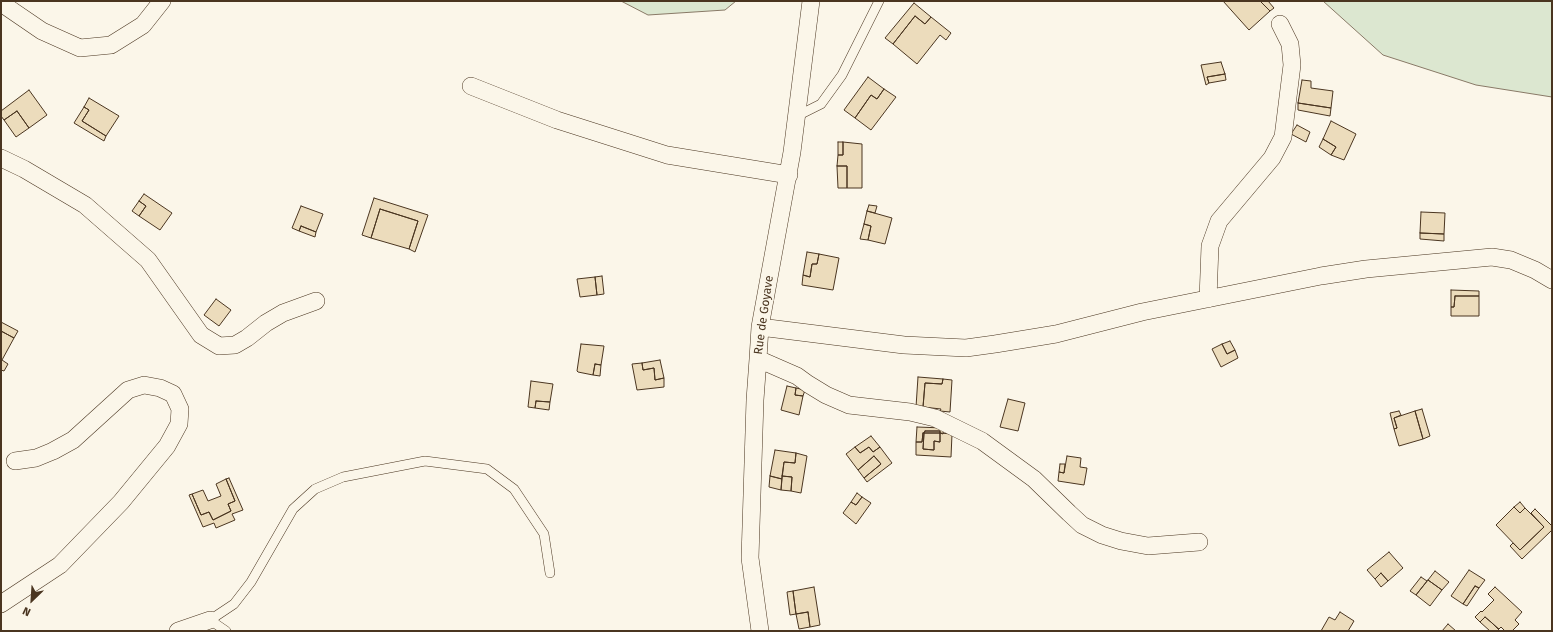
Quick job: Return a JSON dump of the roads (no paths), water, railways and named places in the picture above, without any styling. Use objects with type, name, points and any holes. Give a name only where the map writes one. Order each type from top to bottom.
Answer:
[{"type":"street","points":[[1,3],[42,31],[80,48],[111,45],[143,25],[162,1]]},
{"type":"street","name":"Rue de Goyave","points":[[760,631],[750,558],[754,400],[760,327],[788,175],[811,1]]},
{"type":"street","points":[[1208,299],[1210,246],[1219,221],[1272,158],[1283,137],[1292,65],[1290,44],[1280,24]]},
{"type":"street","points":[[471,86],[557,120],[666,155],[788,175]]},
{"type":"street","points":[[1,158],[24,169],[85,205],[148,260],[201,335],[219,346],[236,345],[266,323],[284,313],[316,301]]},
{"type":"street","points":[[760,327],[904,345],[966,348],[1056,334],[1142,312],[1321,276],[1366,269],[1492,256],[1511,260],[1535,270],[1552,280]]},
{"type":"street","points":[[758,360],[797,376],[826,395],[849,405],[910,412],[935,418],[970,434],[1007,458],[1034,479],[1078,521],[1102,535],[1121,541],[1148,546],[1199,542]]},
{"type":"street","points":[[1,604],[60,565],[121,502],[167,446],[179,424],[180,408],[173,394],[160,388],[144,385],[128,390],[74,440],[36,458],[15,462]]},
{"type":"street","points":[[178,631],[210,620]]},
{"type":"lane","points":[[797,116],[821,104],[842,75],[880,1]]},
{"type":"lane","points":[[226,631],[210,620],[234,604],[251,582],[293,509],[315,489],[343,477],[425,461],[487,469],[514,489],[544,534],[550,573]]}]
